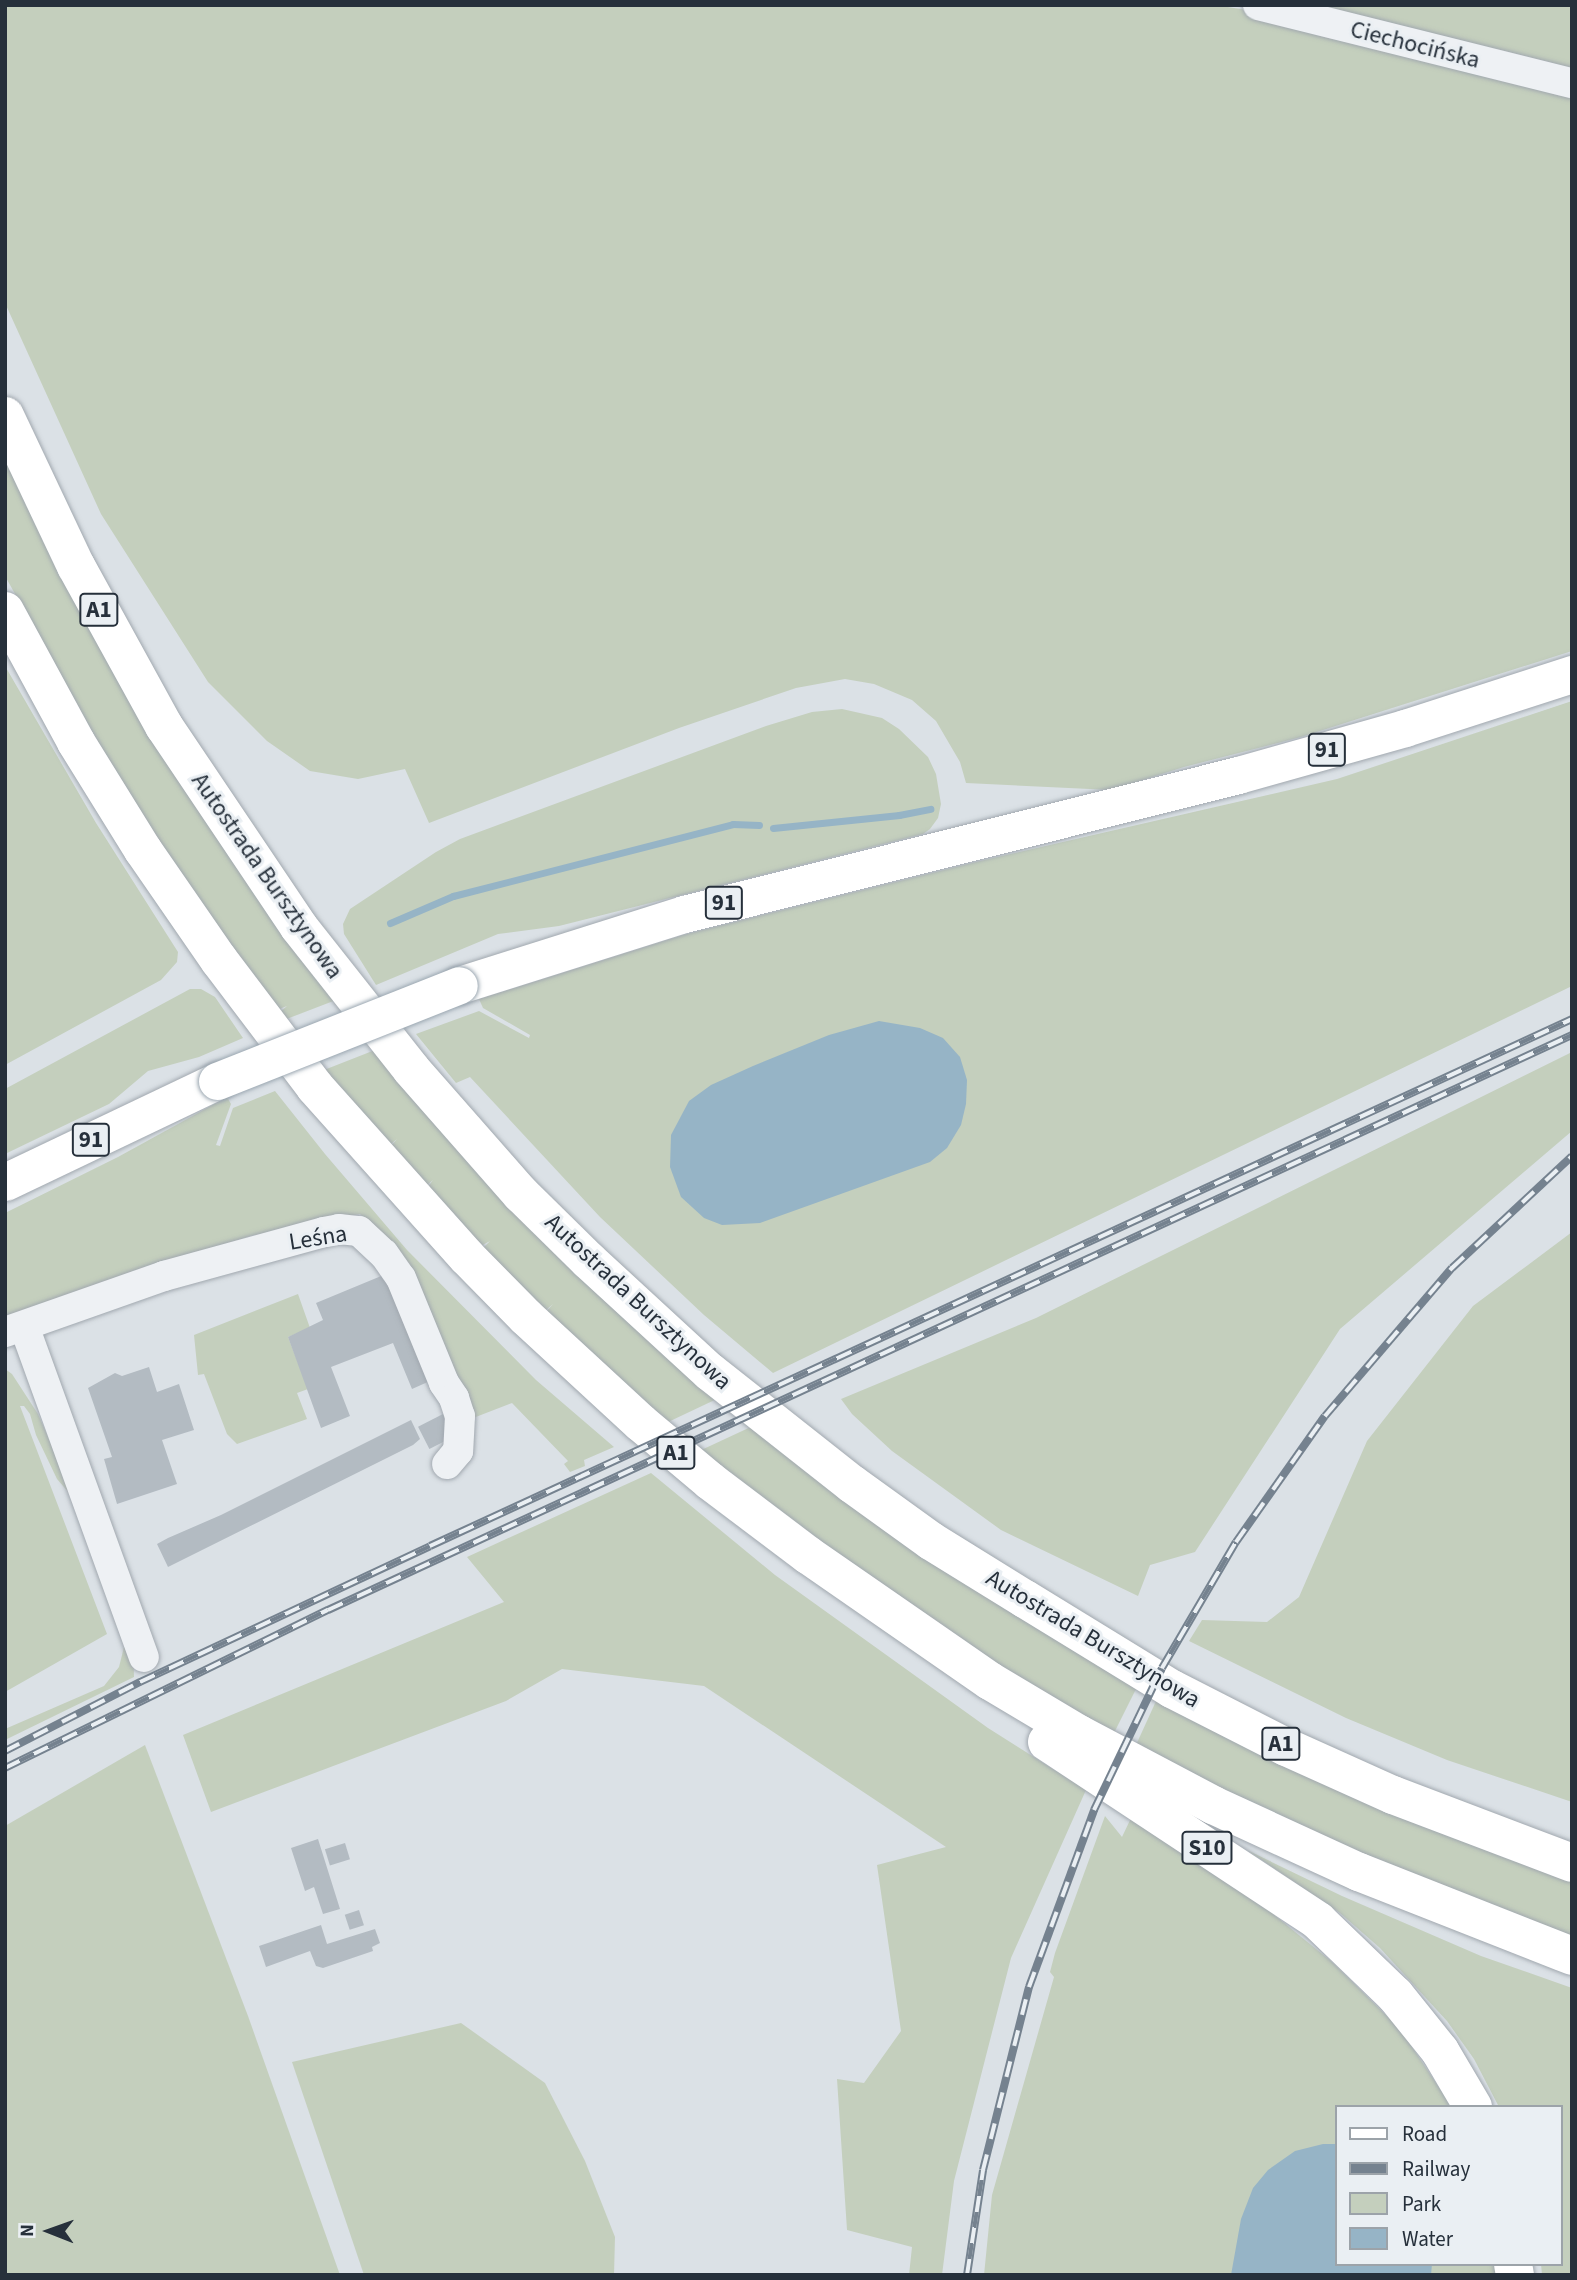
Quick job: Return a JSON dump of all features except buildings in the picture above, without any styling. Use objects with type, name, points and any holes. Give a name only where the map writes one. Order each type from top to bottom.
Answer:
[{"type":"highway","name":"Autostrada Bursztynowa","points":[[5,416],[76,566],[127,662],[186,761],[254,861],[336,976],[411,1069],[521,1194],[588,1260],[710,1372],[852,1484],[931,1541],[1025,1600],[1172,1689],[1286,1746],[1393,1795],[1572,1863]]},
{"type":"highway","name":"A1","points":[[5,611],[76,742],[201,935],[315,1087],[412,1198],[526,1317],[641,1423],[743,1506],[906,1625],[990,1681],[1079,1734],[1213,1805],[1359,1872],[1572,1956]]},
{"type":"highway","name":"S10","points":[[906,1625],[978,1696],[1318,1920],[1395,1995],[1440,2051],[1472,2105]]},
{"type":"main road","name":"91","points":[[5,1182],[217,1081],[459,985],[684,914],[1238,775],[1417,724],[1572,674]]},
{"type":"street","name":"Ciechocińska","points":[[1258,5],[1572,83]]},
{"type":"street","name":"Leśna","points":[[144,1657],[15,1329],[176,1272],[324,1232],[339,1229],[359,1231],[384,1254],[401,1278],[454,1398],[460,1416],[460,1433],[458,1451],[447,1464]]},
{"type":"green space","points":[[5,5],[1215,5],[1278,15],[1572,92],[1572,651],[1301,737],[1184,767],[1111,790],[966,783],[960,762],[936,721],[912,700],[874,684],[845,679],[796,688],[679,728],[429,823],[405,769],[358,779],[310,771],[267,741],[208,682],[101,514],[5,303]]},
{"type":"green space","points":[[1319,5],[1572,5],[1572,68]]},
{"type":"green space","points":[[5,454],[336,1000],[284,1020],[280,1012],[287,1006],[277,1010],[133,804],[5,576]]},
{"type":"green space","points":[[5,666],[96,823],[178,952],[177,962],[161,980],[5,1065]]},
{"type":"green space","points":[[1572,701],[1572,986],[773,1373],[704,1315],[600,1217],[470,1077],[456,1083],[416,1034],[479,1011],[529,1038],[530,1035],[483,1008],[479,999],[683,935],[980,861],[1337,779]]},
{"type":"green space","points":[[842,709],[882,718],[899,729],[928,757],[936,774],[941,804],[938,818],[923,834],[559,926],[498,934],[376,985],[344,934],[343,924],[350,909],[460,839],[766,726],[812,712]]},
{"type":"green space","points":[[190,989],[201,989],[215,997],[243,1038],[199,1057],[148,1071],[109,1104],[5,1154],[5,1089]]},
{"type":"green space","points":[[375,1050],[721,1397],[666,1423],[546,1312],[553,1304],[545,1311],[483,1248],[490,1241],[481,1246],[427,1188],[433,1180],[425,1187],[391,1146],[397,1139],[390,1145],[324,1070]]},
{"type":"green space","points":[[1572,1052],[1572,1131],[1340,1329],[1195,1552],[1150,1565],[1138,1596],[1001,1530],[892,1451],[852,1414],[841,1399],[1036,1318]]},
{"type":"green space","points":[[275,1091],[407,1250],[536,1380],[614,1447],[584,1460],[585,1466],[570,1472],[564,1464],[568,1461],[512,1403],[455,1425],[397,1256],[360,1214],[250,1236],[5,1319],[5,1213],[118,1157],[227,1097],[231,1104],[216,1145],[220,1146],[233,1108]]},
{"type":"green space","points":[[1572,1232],[1572,1802],[1447,1760],[1346,1718],[1189,1641],[1202,1620],[1267,1622],[1299,1597],[1367,1441],[1473,1306]]},
{"type":"green space","points":[[298,1294],[310,1328],[288,1337],[308,1389],[297,1393],[307,1419],[237,1444],[227,1434],[204,1374],[198,1375],[194,1335]]},
{"type":"green space","points":[[5,1369],[12,1374],[38,1414],[76,1501],[57,1479],[36,1435],[30,1414],[24,1406],[20,1406],[107,1634],[5,1692]]},
{"type":"green space","points":[[755,1425],[1138,1685],[1114,1733],[1017,1678],[865,1579],[697,1452]]},
{"type":"green space","points":[[651,1473],[775,1575],[988,1728],[1086,1790],[1011,1958],[954,2181],[942,2275],[909,2275],[912,2247],[847,2230],[837,2079],[864,2083],[901,2031],[877,1865],[946,1847],[704,1686],[562,1669],[506,1701],[211,1812],[183,1735],[504,1602],[467,1557]]},
{"type":"green space","points":[[133,1644],[134,1677],[5,1740],[5,1729],[104,1686],[119,1667],[124,1647]]},
{"type":"green space","points":[[1157,1699],[1572,1880],[1572,1939],[1453,1895],[1235,1798],[1136,1745]]},
{"type":"green space","points":[[145,1745],[248,2016],[340,2275],[5,2275],[5,1826]]},
{"type":"green space","points":[[1105,1816],[1122,1837],[1132,1816],[1240,1887],[1332,1962],[1400,2029],[1451,2105],[1336,2105],[1336,2266],[1496,2266],[1496,2275],[984,2275],[992,2195],[1054,1977],[1050,1972]]},
{"type":"green space","points":[[1247,1850],[1342,1896],[1481,1956],[1572,1988],[1572,2275],[1542,2275],[1541,2266],[1563,2266],[1563,2105],[1498,2105],[1474,2059],[1447,2021],[1380,1948],[1340,1913]]},
{"type":"green space","points":[[461,2023],[545,2083],[585,2161],[615,2237],[614,2275],[364,2275],[292,2062]]},
{"type":"water","points":[[879,1021],[920,1028],[943,1038],[960,1057],[967,1080],[966,1104],[961,1125],[947,1148],[930,1162],[760,1223],[722,1225],[704,1218],[681,1197],[670,1167],[671,1135],[689,1101],[711,1085],[753,1066],[829,1035]]},
{"type":"water","points":[[1323,2144],[1336,2144],[1336,2266],[1432,2266],[1431,2275],[1231,2275],[1241,2219],[1253,2188],[1268,2170],[1295,2151]]},
{"type":"waterway","points":[[773,828],[899,815],[930,809]]},
{"type":"waterway","points":[[390,923],[453,896],[733,824],[759,825]]},
{"type":"railway","points":[[5,1751],[140,1682],[430,1546],[1572,1019]]},
{"type":"railway","points":[[5,1768],[328,1610],[1572,1035]]},
{"type":"railway","points":[[967,2275],[983,2170],[1029,1987],[1094,1810],[1162,1668],[1236,1542],[1325,1416],[1452,1268],[1572,1156]]}]
